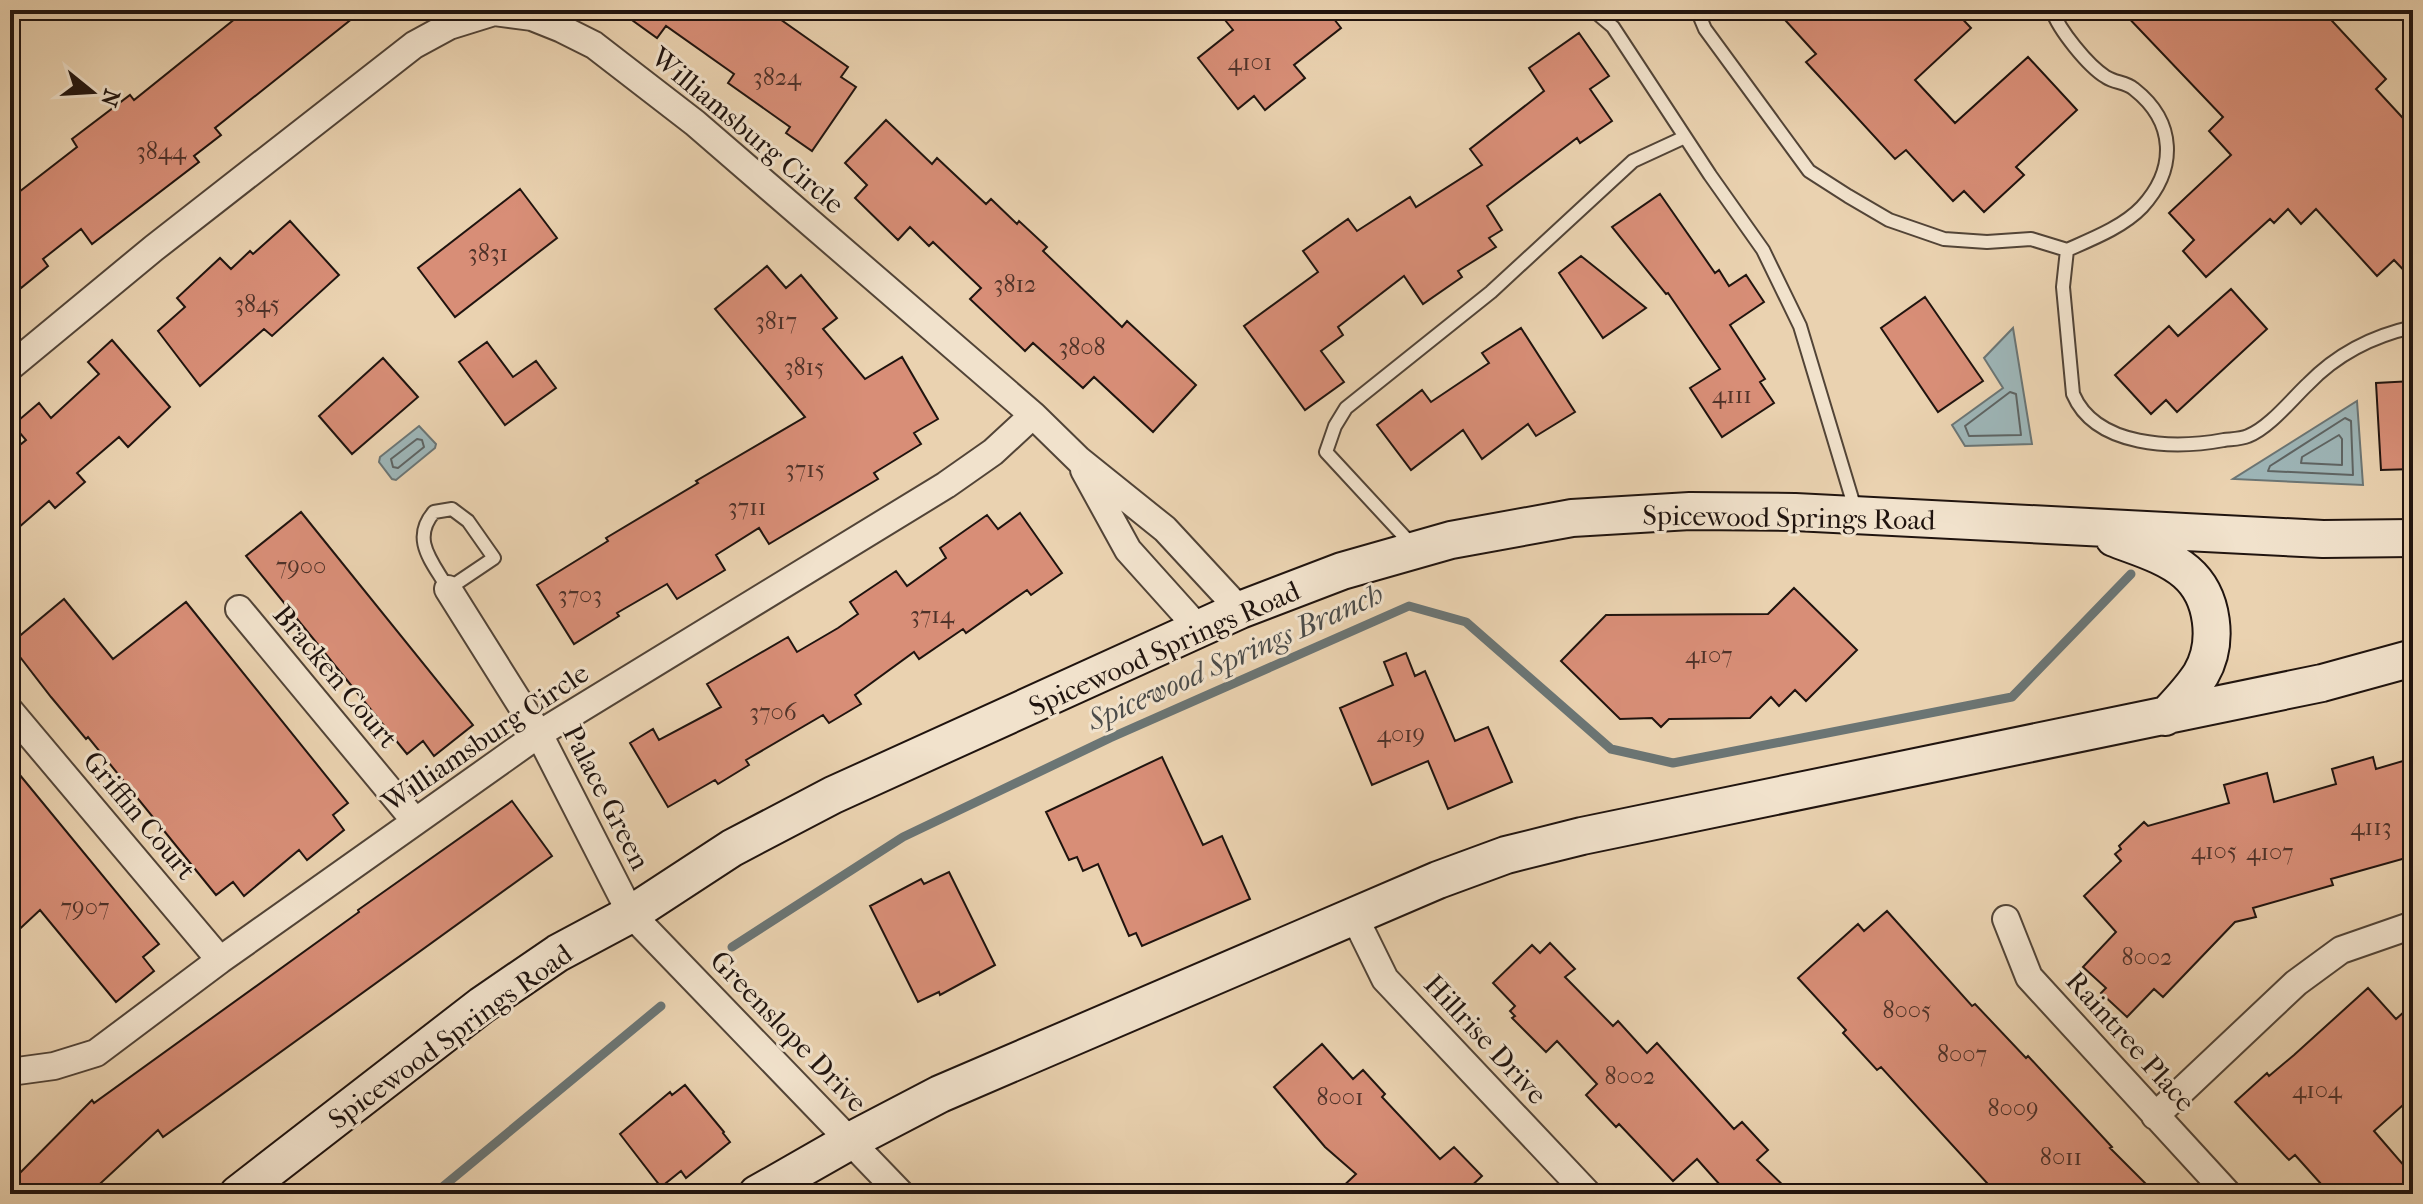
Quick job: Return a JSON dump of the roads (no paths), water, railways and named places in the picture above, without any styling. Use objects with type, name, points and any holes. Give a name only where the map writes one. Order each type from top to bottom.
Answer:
[{"type":"main road","name":"Spicewood Springs Road","points":[[238,1194],[482,1005],[558,953],[631,914],[732,848],[833,795],[1240,610],[1342,571],[1451,540],[1572,518],[1690,511],[1857,515],[2323,539],[2413,538]]},
{"type":"main road","points":[[2087,527],[2163,558],[2186,572],[2200,589],[2208,607],[2212,628],[2203,671],[2189,692],[2165,717]]},
{"type":"main road","points":[[757,1194],[940,1094],[1354,916],[1506,855],[1582,836],[2322,683],[2413,658]]},
{"type":"street","name":"Williamsburg Circle","points":[[10,367],[154,248],[414,45],[449,26],[493,11],[532,17],[594,45],[695,123],[1033,415],[1079,460],[1165,529],[1240,610]]},
{"type":"street","name":"Williamsburg Circle","points":[[10,1072],[54,1066],[96,1053],[220,960],[539,734],[946,485],[993,452],[1033,415]]},
{"type":"street","name":"Williamsburg Circle","points":[[1079,460],[1128,550],[1199,629]]},
{"type":"street","name":"Palace Green","points":[[448,589],[539,734],[631,914]]},
{"type":"street","name":"Bracken Court","points":[[239,609],[415,821]]},
{"type":"street","name":"Griffin Court","points":[[10,711],[220,960]]},
{"type":"street","name":"Greenslope Drive","points":[[631,914],[901,1194]]},
{"type":"street","name":"Hillrise Drive","points":[[1354,916],[1385,979],[1588,1194]]},
{"type":"street","name":"Raintree Place","points":[[2006,919],[2029,977],[2228,1194]]},
{"type":"street","points":[[2155,1116],[2296,983],[2341,950],[2413,925]]},
{"type":"lane","points":[[1593,10],[1613,27],[1763,250],[1800,326],[1857,515]]},
{"type":"lane","points":[[1697,10],[1705,29],[1809,171],[1889,220],[1944,239],[1987,242],[2031,239],[2067,250],[2104,233],[2140,209],[2162,181],[2168,150],[2163,125],[2145,99],[2133,87],[2106,78],[2067,36],[2052,10]]},
{"type":"lane","points":[[1417,550],[1326,452],[1335,426],[1346,408],[1491,292],[1633,161],[1685,137]]},
{"type":"lane","points":[[2067,250],[2063,287],[2073,394],[2082,413],[2093,421],[2129,438],[2155,444],[2203,444],[2250,436],[2281,411],[2311,380],[2357,344],[2391,331],[2413,327]]},
{"type":"lane","points":[[452,509],[468,521],[494,558],[448,589],[423,544],[424,525],[434,512],[452,509]]},
{"type":"water","points":[[2013,328],[2032,444],[1965,446],[1952,425],[2003,388],[1984,358]]},
{"type":"water","points":[[2357,401],[2363,485],[2233,479]]},
{"type":"water","points":[[419,426],[436,444],[435,448],[396,480],[392,479],[379,462],[380,457]]},
{"type":"waterway","name":"Spicewood Springs Branch","points":[[732,947],[903,837],[1110,738],[1409,606],[1466,622],[1611,749],[1673,763],[2012,697],[2131,574]]},
{"type":"waterway","name":"Spicewood Springs Branch","points":[[434,1194],[661,1006]]}]
